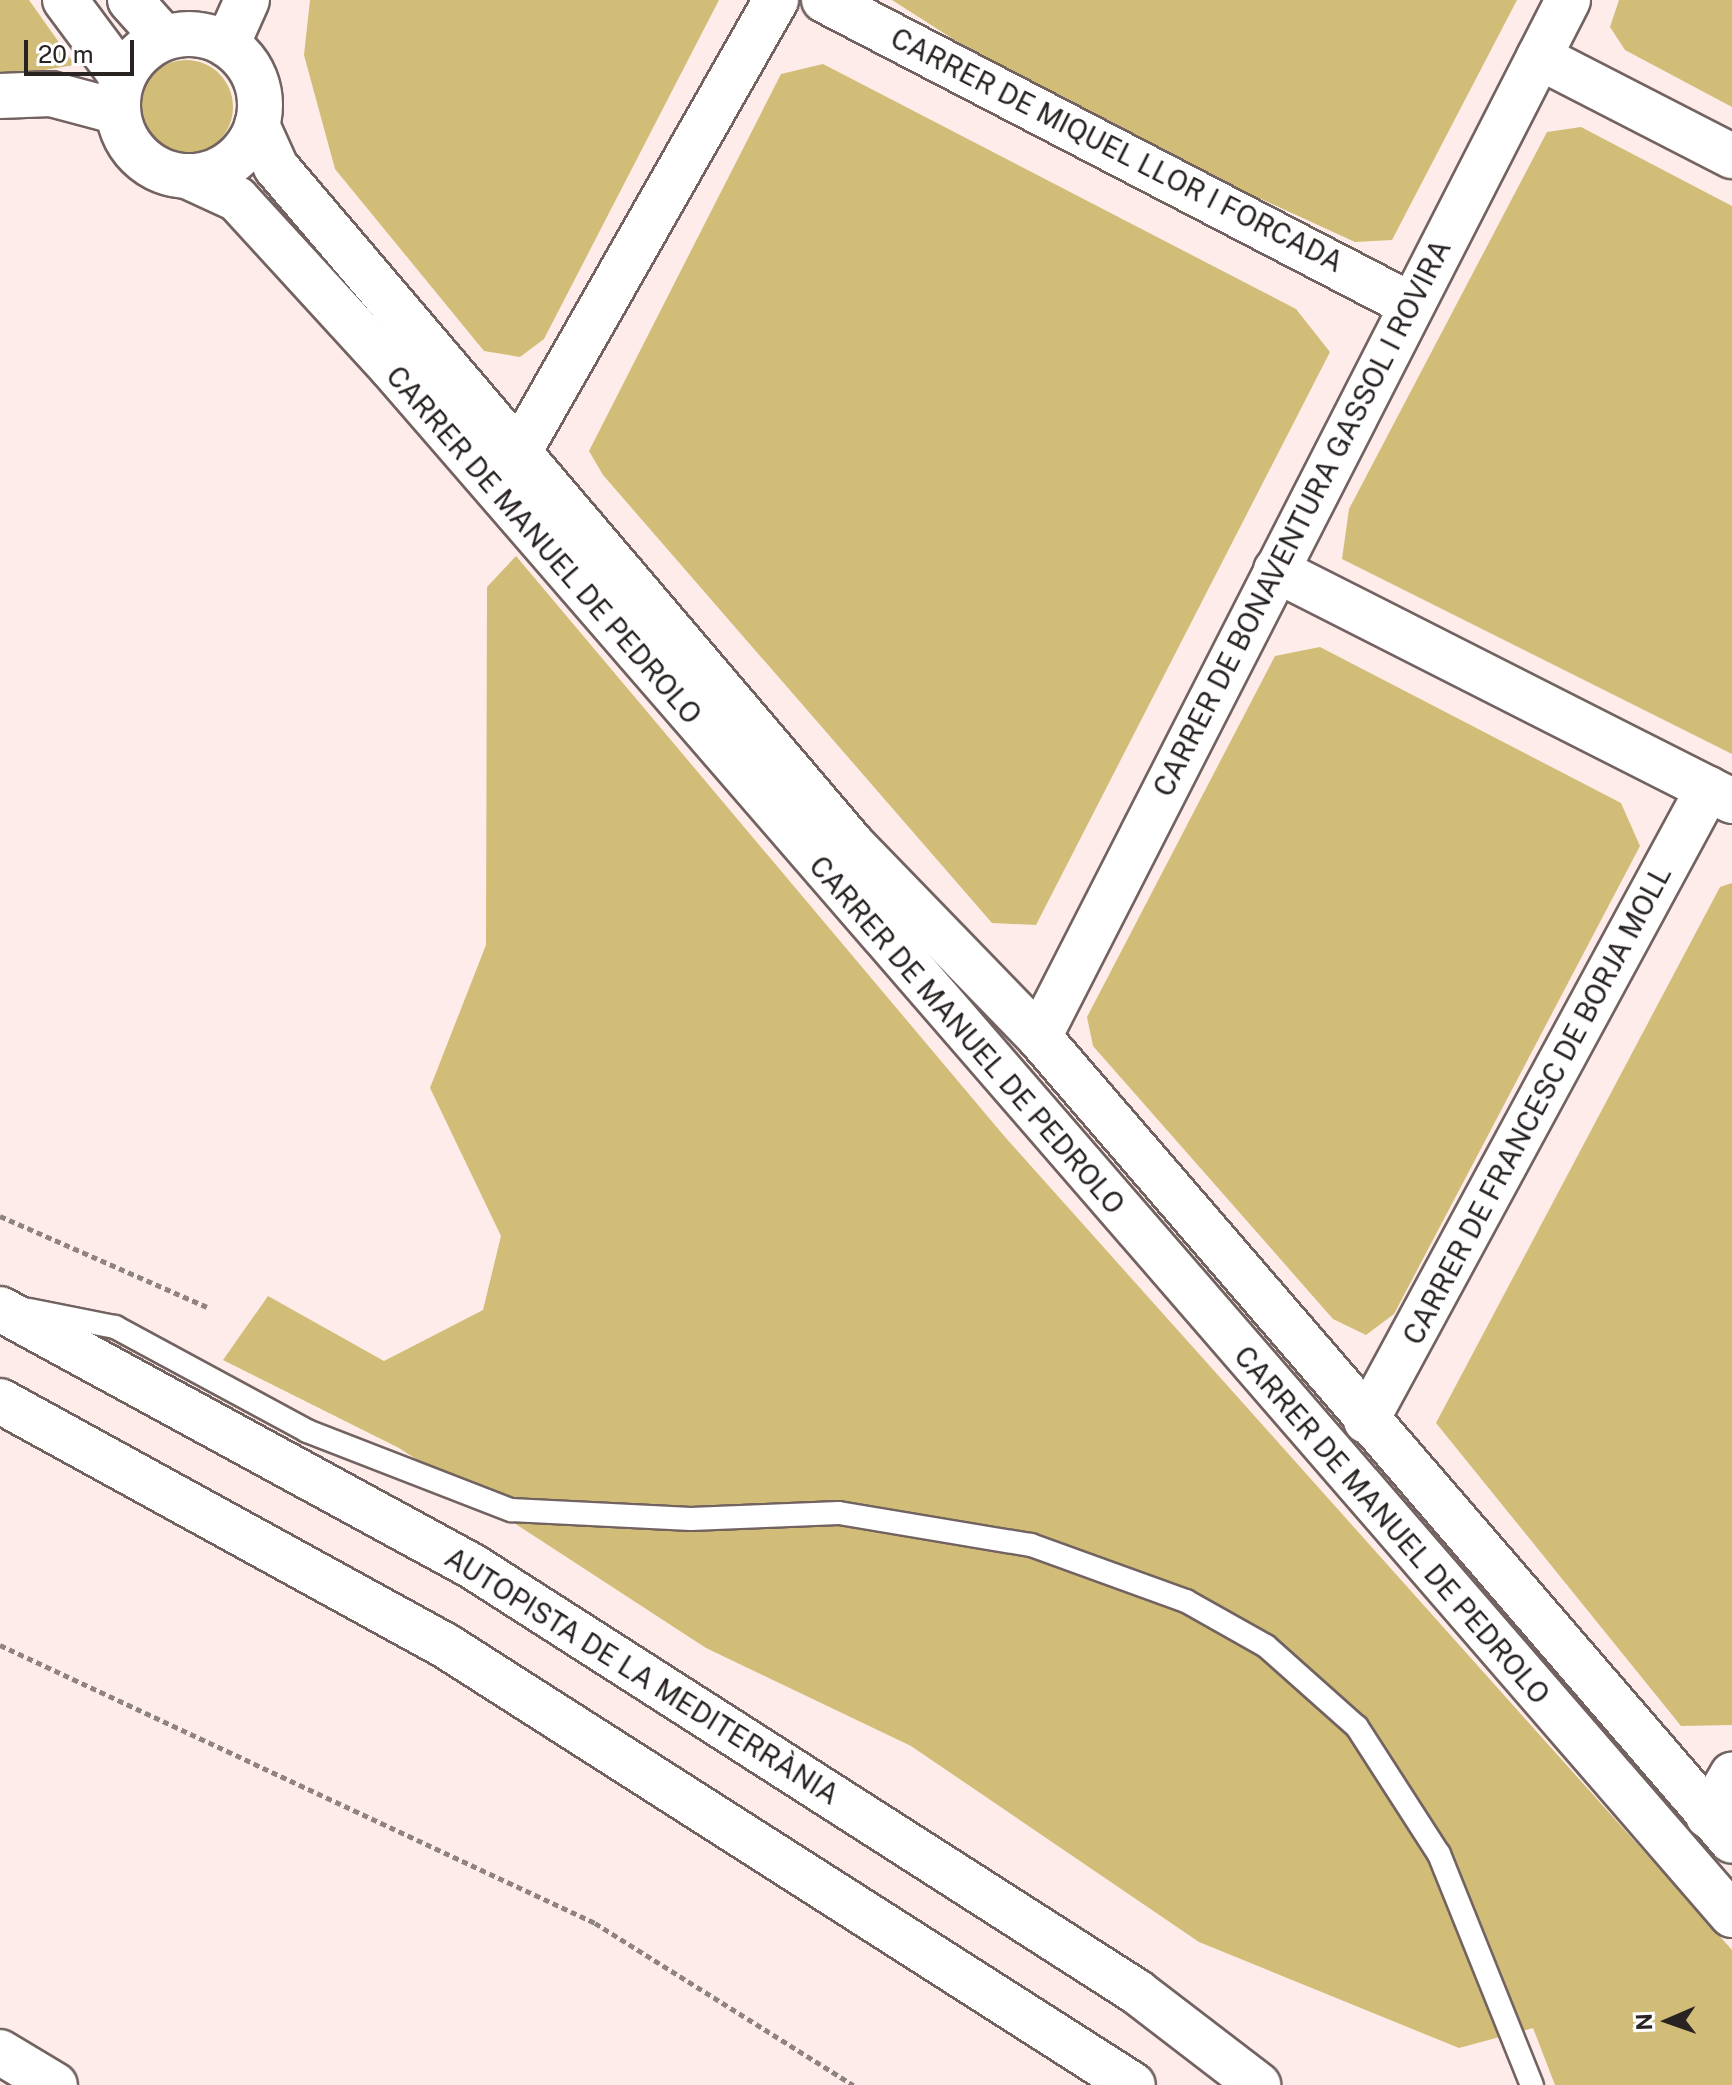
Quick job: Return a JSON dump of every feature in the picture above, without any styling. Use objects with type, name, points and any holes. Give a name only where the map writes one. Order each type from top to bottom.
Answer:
[{"type":"main road","points":[[65,0],[120,95],[133,150],[148,164],[187,176],[231,162],[257,125],[255,79],[227,45],[185,34],[164,38],[146,47],[120,95]]},
{"type":"main road","points":[[130,0],[164,38]]},
{"type":"main road","points":[[227,45],[247,0]]},
{"type":"main road","points":[[520,450],[776,0]]},
{"type":"main road","name":"CARRER DE MIQUEL LLOR I FORCADA","points":[[824,0],[1409,304]]},
{"type":"main road","name":"CARRER DE BONAVENTURA GASSOL I ROVIRA","points":[[1039,1037],[1409,304],[1568,0]]},
{"type":"main road","points":[[1539,57],[1732,156]]},
{"type":"main road","points":[[0,96],[120,95]]},
{"type":"main road","name":"CARRER DE MANUEL DE PEDROLO","points":[[257,125],[276,167],[520,450],[852,844],[1039,1037],[1366,1421],[1720,1828]]},
{"type":"main road","name":"CARRER DE MANUEL DE PEDROLO","points":[[187,176],[237,199],[391,367],[1732,1915]]},
{"type":"main road","points":[[1276,570],[1720,795]]},
{"type":"main road","name":"CARRER DE FRANCESC DE BORJA MOLL","points":[[1366,1421],[1720,795]]},
{"type":"main road","name":"AUTOPISTA DE LA MEDITERRÀNIA","points":[[0,1306],[472,1566],[1137,1992],[1258,2085]]},
{"type":"main road","points":[[0,1401],[446,1646],[1133,2085]]},
{"type":"main road","points":[[1720,1828],[1732,1775]]},
{"type":"main road","points":[[0,2052],[55,2085]]},
{"type":"lane","points":[[0,1306],[115,1327],[307,1431],[511,1510],[691,1519],[839,1513],[1031,1545],[1186,1601],[1266,1646],[1357,1727],[1439,1854],[1532,2085]]},
{"type":"path","points":[[0,1216],[207,1307]]},
{"type":"path","points":[[0,1645],[595,1923],[853,2085]]},
{"type":"shaded area","points":[[0,0],[29,0],[75,65],[0,77]]},
{"type":"shaded area","points":[[310,0],[719,0],[544,339],[520,357],[484,351],[335,169],[304,55]]},
{"type":"shaded area","points":[[892,0],[1517,0],[1392,240],[1355,242],[1058,106]]},
{"type":"shaded area","points":[[1619,0],[1732,0],[1732,107],[1625,50],[1610,27]]},
{"type":"shaded area","points":[[186,60],[204,64],[219,74],[229,89],[233,107],[229,125],[219,140],[204,150],[186,154],[168,150],[153,140],[143,125],[139,107],[143,89],[153,74],[168,64]]},
{"type":"shaded area","points":[[823,64],[1296,309],[1330,352],[1036,925],[992,923],[603,475],[589,451],[781,74]]},
{"type":"shaded area","points":[[1581,127],[1732,206],[1732,754],[1342,559],[1349,509],[1547,132]]},
{"type":"shaded area","points":[[516,556],[1005,1137],[1732,1950],[1732,2085],[1555,2085],[1533,2028],[1459,2048],[1199,1942],[911,1746],[706,1648],[399,1448],[223,1360],[268,1296],[384,1361],[483,1310],[501,1236],[430,1088],[486,945],[487,587]]},
{"type":"shaded area","points":[[1320,647],[1621,803],[1640,846],[1394,1314],[1366,1335],[1333,1319],[1093,1046],[1087,1017],[1275,656]]},
{"type":"shaded area","points":[[1732,883],[1732,1725],[1681,1726],[1436,1423],[1720,887]]}]
